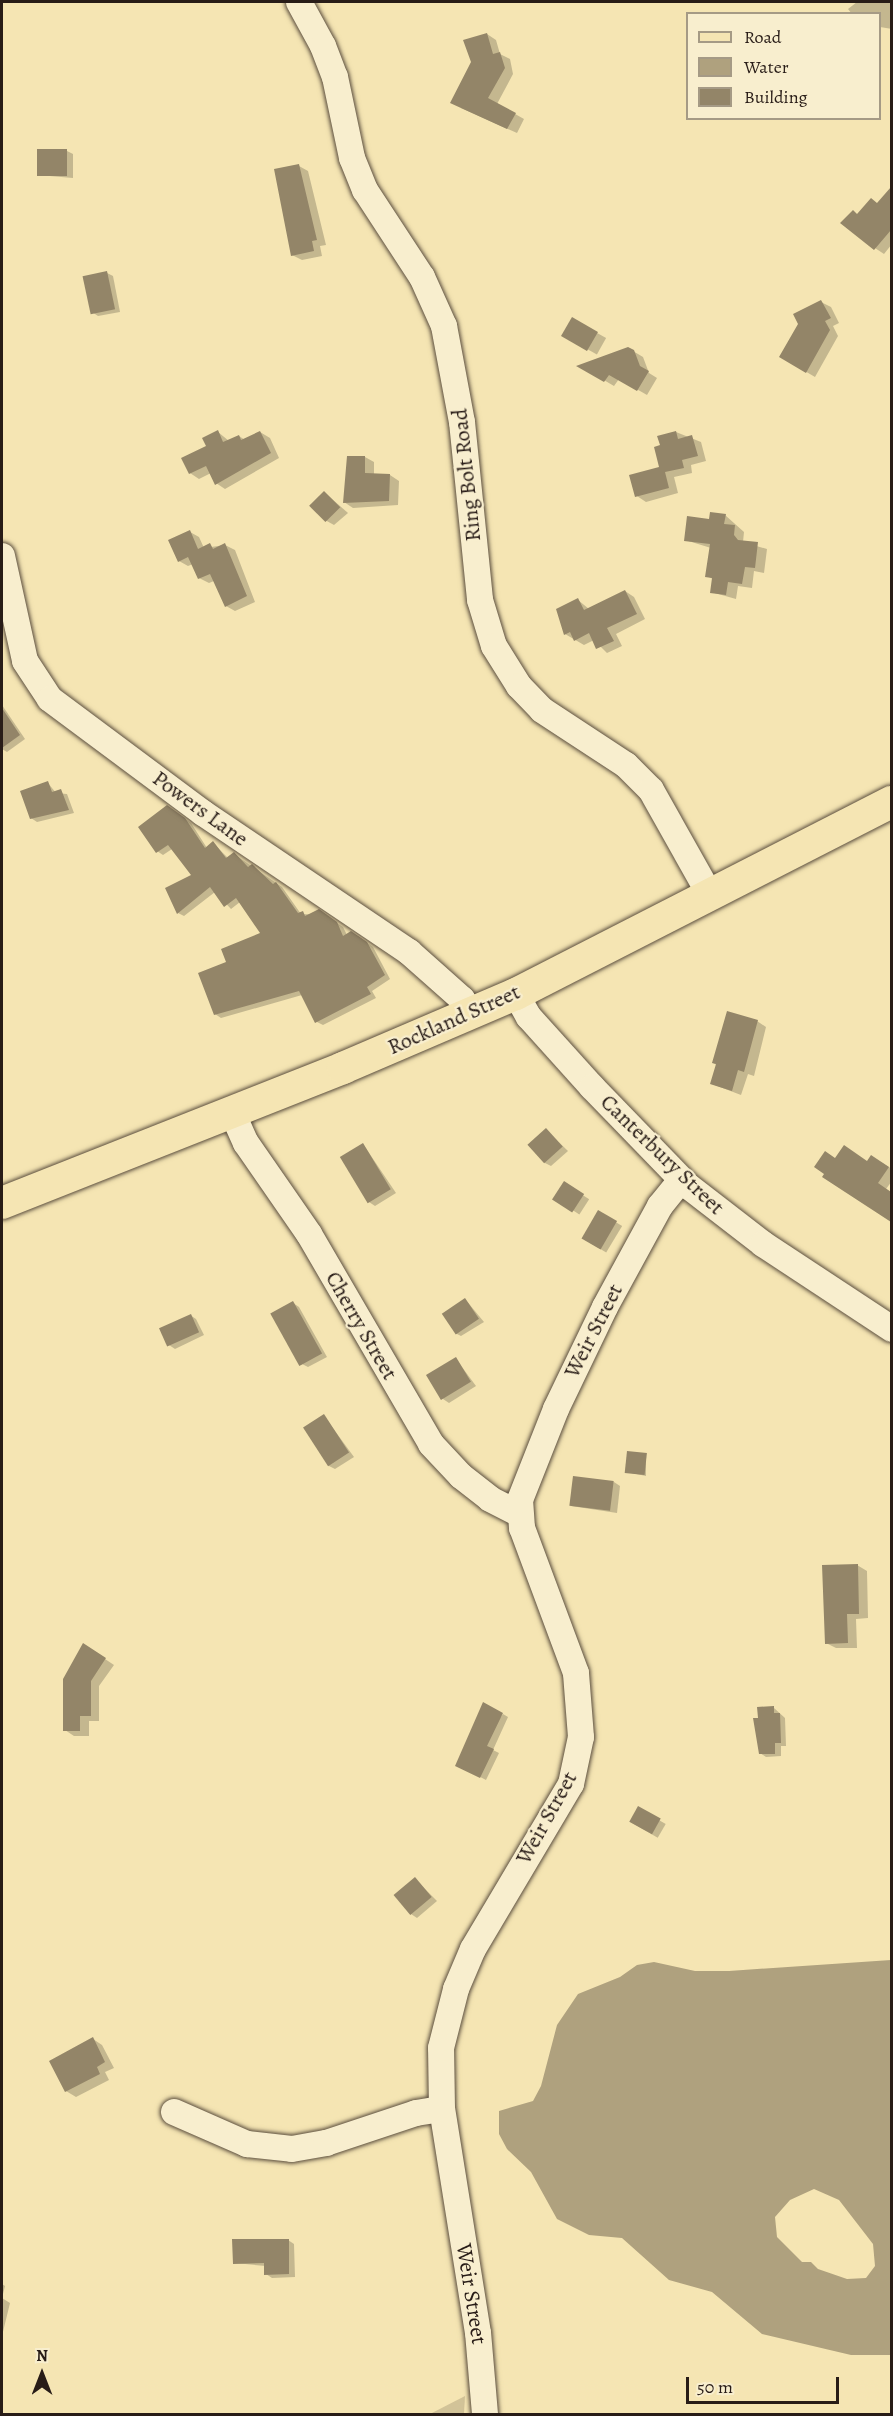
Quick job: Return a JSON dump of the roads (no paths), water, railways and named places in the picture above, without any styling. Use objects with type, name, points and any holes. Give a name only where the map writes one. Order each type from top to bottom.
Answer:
[{"type":"main road","name":"Rockland Street","points":[[2,1203],[232,1112],[516,994],[891,802]]},
{"type":"street","name":"Ring Bolt Road","points":[[299,2],[324,46],[335,77],[352,158],[365,190],[422,277],[444,326],[462,422],[480,600],[494,646],[510,674],[536,704],[626,765],[651,790],[710,895]]},
{"type":"street","name":"Powers Lane","points":[[2,555],[25,661],[50,699],[203,813],[409,952],[462,999],[471,1014]]},
{"type":"street","name":"Canterbury Street","points":[[516,994],[529,1017],[681,1180],[763,1244],[891,1329]]},
{"type":"street","name":"Cherry Street","points":[[232,1112],[246,1143],[309,1234],[431,1444],[468,1482],[519,1514]]},
{"type":"street","name":"Weir Street","points":[[485,2415],[478,2332],[442,2109],[441,2048],[456,1989],[485,1924],[571,1784],[580,1746],[582,1715],[576,1673],[519,1514],[524,1483],[582,1354],[660,1206],[681,1180]]},
{"type":"street","points":[[174,2112],[248,2144],[292,2149],[326,2144],[422,2111],[442,2109]]},
{"type":"water","points":[[891,1960],[891,2355],[851,2355],[762,2334],[712,2292],[669,2280],[622,2238],[589,2235],[557,2219],[531,2172],[507,2149],[499,2134],[499,2111],[533,2101],[541,2086],[557,2025],[578,1994],[620,1977],[637,1965],[654,1962],[695,1971],[729,1971]],"holes":[[[814,2189],[839,2200],[873,2244],[875,2266],[866,2278],[847,2279],[818,2269],[811,2262],[802,2262],[777,2237],[775,2217],[790,2200]]]}]
